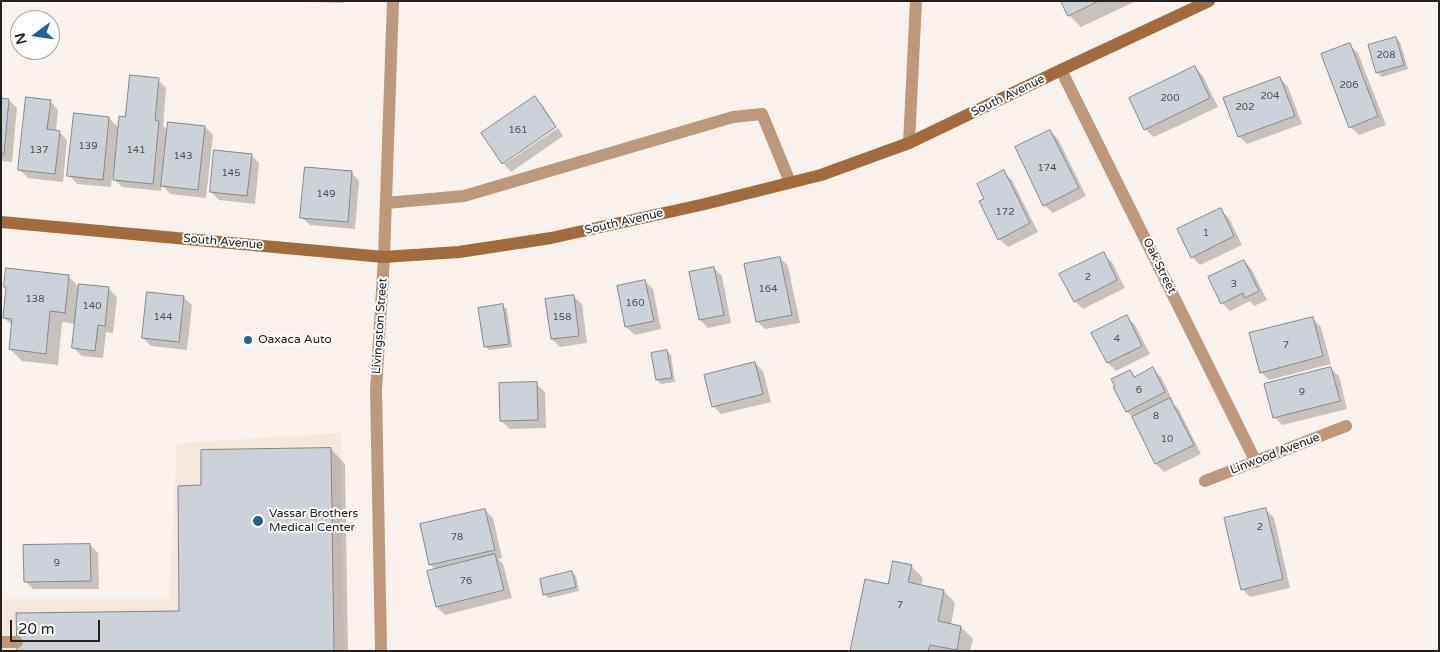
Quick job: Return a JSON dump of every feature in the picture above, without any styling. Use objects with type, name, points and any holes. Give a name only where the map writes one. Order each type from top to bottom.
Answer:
[{"type":"street","name":"Livingston Street","points":[[381,651],[376,390],[384,257],[393,1]]},
{"type":"street","points":[[909,143],[916,1]]},
{"type":"street","name":"South Avenue","points":[[1,222],[384,257],[459,252],[552,238],[705,204],[821,175],[909,143],[1209,1]]},
{"type":"street","name":"Oak Street","points":[[1061,70],[1256,462]]},
{"type":"street","points":[[386,203],[464,196],[733,116],[762,114],[790,182]]},
{"type":"street","name":"Linwood Avenue","points":[[1204,481],[1346,426]]},
{"type":"street","points":[[1,642],[17,642]]},
{"type":"shaded area","name":"Vassar Brothers Medical Center","points":[[341,433],[344,651],[3,651],[3,599],[169,599],[177,443]]},
{"type":"building","points":[[1061,1],[1099,1],[1068,16]]},
{"type":"building","points":[[1396,37],[1404,65],[1376,73],[1368,45]]},
{"type":"building","points":[[1350,43],[1378,116],[1349,128],[1321,54]]},
{"type":"building","points":[[1195,66],[1210,98],[1144,130],[1129,98]]},
{"type":"building","points":[[130,75],[159,78],[155,120],[159,121],[153,184],[113,180],[119,116],[125,117]]},
{"type":"building","points":[[1280,77],[1295,116],[1238,137],[1223,98]]},
{"type":"building","points":[[535,96],[556,127],[502,164],[481,133]]},
{"type":"building","points":[[26,97],[51,100],[47,129],[60,131],[55,174],[18,170]]},
{"type":"building","points":[[1,98],[9,99],[4,154],[1,154]]},
{"type":"building","points":[[74,113],[109,117],[103,180],[67,176]]},
{"type":"building","points":[[168,122],[205,126],[198,190],[161,186]]},
{"type":"building","points":[[1050,130],[1079,188],[1043,206],[1015,147]]},
{"type":"building","points":[[214,150],[252,154],[247,196],[210,192]]},
{"type":"building","points":[[305,167],[352,171],[348,222],[300,218]]},
{"type":"building","points":[[1004,170],[1030,223],[998,240],[979,201],[984,199],[977,184]]},
{"type":"building","points":[[1221,208],[1234,236],[1191,258],[1177,229]]},
{"type":"building","points":[[1104,252],[1117,280],[1074,302],[1059,274]]},
{"type":"building","points":[[780,257],[792,315],[756,322],[744,264]]},
{"type":"building","points":[[1244,260],[1259,291],[1245,298],[1243,293],[1221,304],[1208,277]]},
{"type":"building","points":[[714,267],[724,315],[699,320],[689,272]]},
{"type":"building","points":[[6,268],[69,275],[65,313],[50,311],[46,354],[9,349],[12,319],[3,318]]},
{"type":"building","points":[[645,280],[654,321],[625,327],[617,286]]},
{"type":"building","points":[[79,284],[109,287],[105,326],[98,325],[95,351],[72,348]]},
{"type":"building","points":[[147,292],[184,296],[179,342],[142,338]]},
{"type":"building","points":[[574,295],[579,336],[551,339],[545,299]]},
{"type":"building","points":[[503,304],[509,344],[484,347],[478,308]]},
{"type":"building","points":[[1127,315],[1142,346],[1107,363],[1091,333]]},
{"type":"building","points":[[1313,317],[1323,356],[1260,373],[1249,333]]},
{"type":"building","points":[[667,350],[672,378],[656,380],[651,353]]},
{"type":"building","points":[[755,362],[763,394],[712,407],[704,375]]},
{"type":"building","points":[[1153,367],[1165,392],[1126,412],[1111,379],[1130,370],[1134,377]]},
{"type":"building","points":[[1331,367],[1340,401],[1273,418],[1264,384]]},
{"type":"building","points":[[537,382],[538,420],[500,421],[499,383]]},
{"type":"building","points":[[1170,398],[1194,445],[1155,464],[1132,417]]},
{"type":"building","name":"Vassar Brothers Medical Center","points":[[331,448],[334,651],[17,651],[16,613],[179,611],[178,486],[201,485],[201,450]]},
{"type":"building","points":[[1266,508],[1283,579],[1241,590],[1224,518]]},
{"type":"building","points":[[485,509],[495,550],[429,565],[420,524]]},
{"type":"building","points":[[90,544],[91,581],[24,582],[23,545]]},
{"type":"building","points":[[495,554],[504,590],[436,607],[427,571]]},
{"type":"building","points":[[893,561],[912,565],[908,582],[944,590],[938,621],[961,626],[957,650],[930,645],[928,651],[850,651],[865,579],[888,584]]},
{"type":"building","points":[[572,571],[576,587],[543,595],[540,579]]},
{"type":"place","name":"Oaxaca Auto","points":[[248,340]]},
{"type":"place","name":"Vassar Brothers Medical Center","points":[[258,521]]}]
